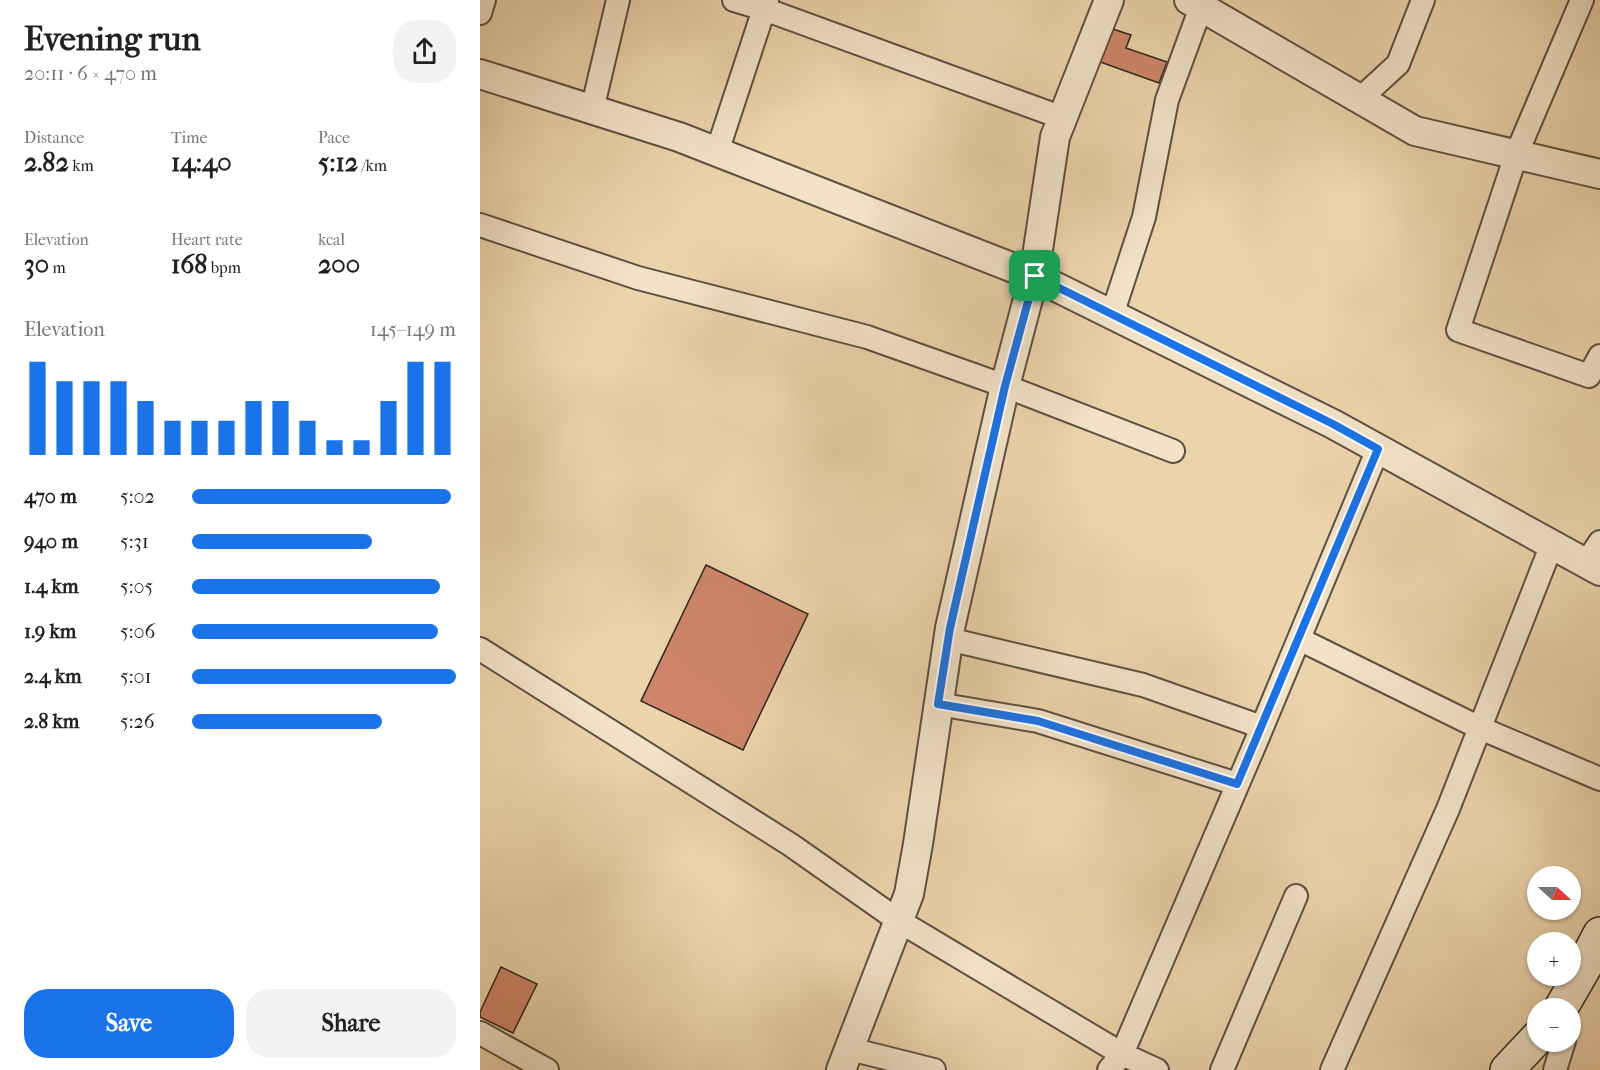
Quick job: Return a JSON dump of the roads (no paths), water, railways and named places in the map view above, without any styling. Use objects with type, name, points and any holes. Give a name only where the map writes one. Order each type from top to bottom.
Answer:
[{"type":"main road","points":[[1568,998],[1596,956]]},
{"type":"main road","points":[[1507,1070],[1527,1049]]},
{"type":"street","points":[[480,13],[484,0]]},
{"type":"street","points":[[592,110],[618,0]]},
{"type":"street","points":[[734,0],[766,5],[1063,118]]},
{"type":"street","points":[[934,1070],[845,1059],[909,894],[948,639],[1005,386],[1035,276],[1055,137],[1109,0]]},
{"type":"street","points":[[1360,99],[1398,64],[1423,0]]},
{"type":"street","points":[[1582,0],[1516,154],[1458,330],[1589,376],[1600,356]]},
{"type":"street","points":[[1591,0],[1600,3]]},
{"type":"street","points":[[1112,315],[1144,217],[1167,100],[1195,4],[1415,131],[1600,174]]},
{"type":"street","points":[[717,152],[766,5]]},
{"type":"street","points":[[480,74],[679,137],[1035,276],[1333,424],[1552,544],[1595,559]]},
{"type":"street","points":[[480,225],[638,278],[867,337],[1005,386],[1173,451]]},
{"type":"street","points":[[1115,1062],[1262,727],[1378,449]]},
{"type":"street","points":[[1332,1070],[1448,809],[1552,544]]},
{"type":"street","points":[[948,639],[1143,685],[1262,727]]},
{"type":"street","points":[[1299,639],[1480,728],[1600,779]]},
{"type":"street","points":[[480,649],[791,845],[898,921],[1115,1062],[1157,1070]]},
{"type":"street","points":[[938,704],[1038,721],[1237,784]]},
{"type":"street","points":[[1222,1070],[1296,896]]},
{"type":"street","points":[[1578,998],[1596,956]]},
{"type":"street","points":[[483,1042],[547,1070]]},
{"type":"street","points":[[1555,1070],[1561,1052]]}]
